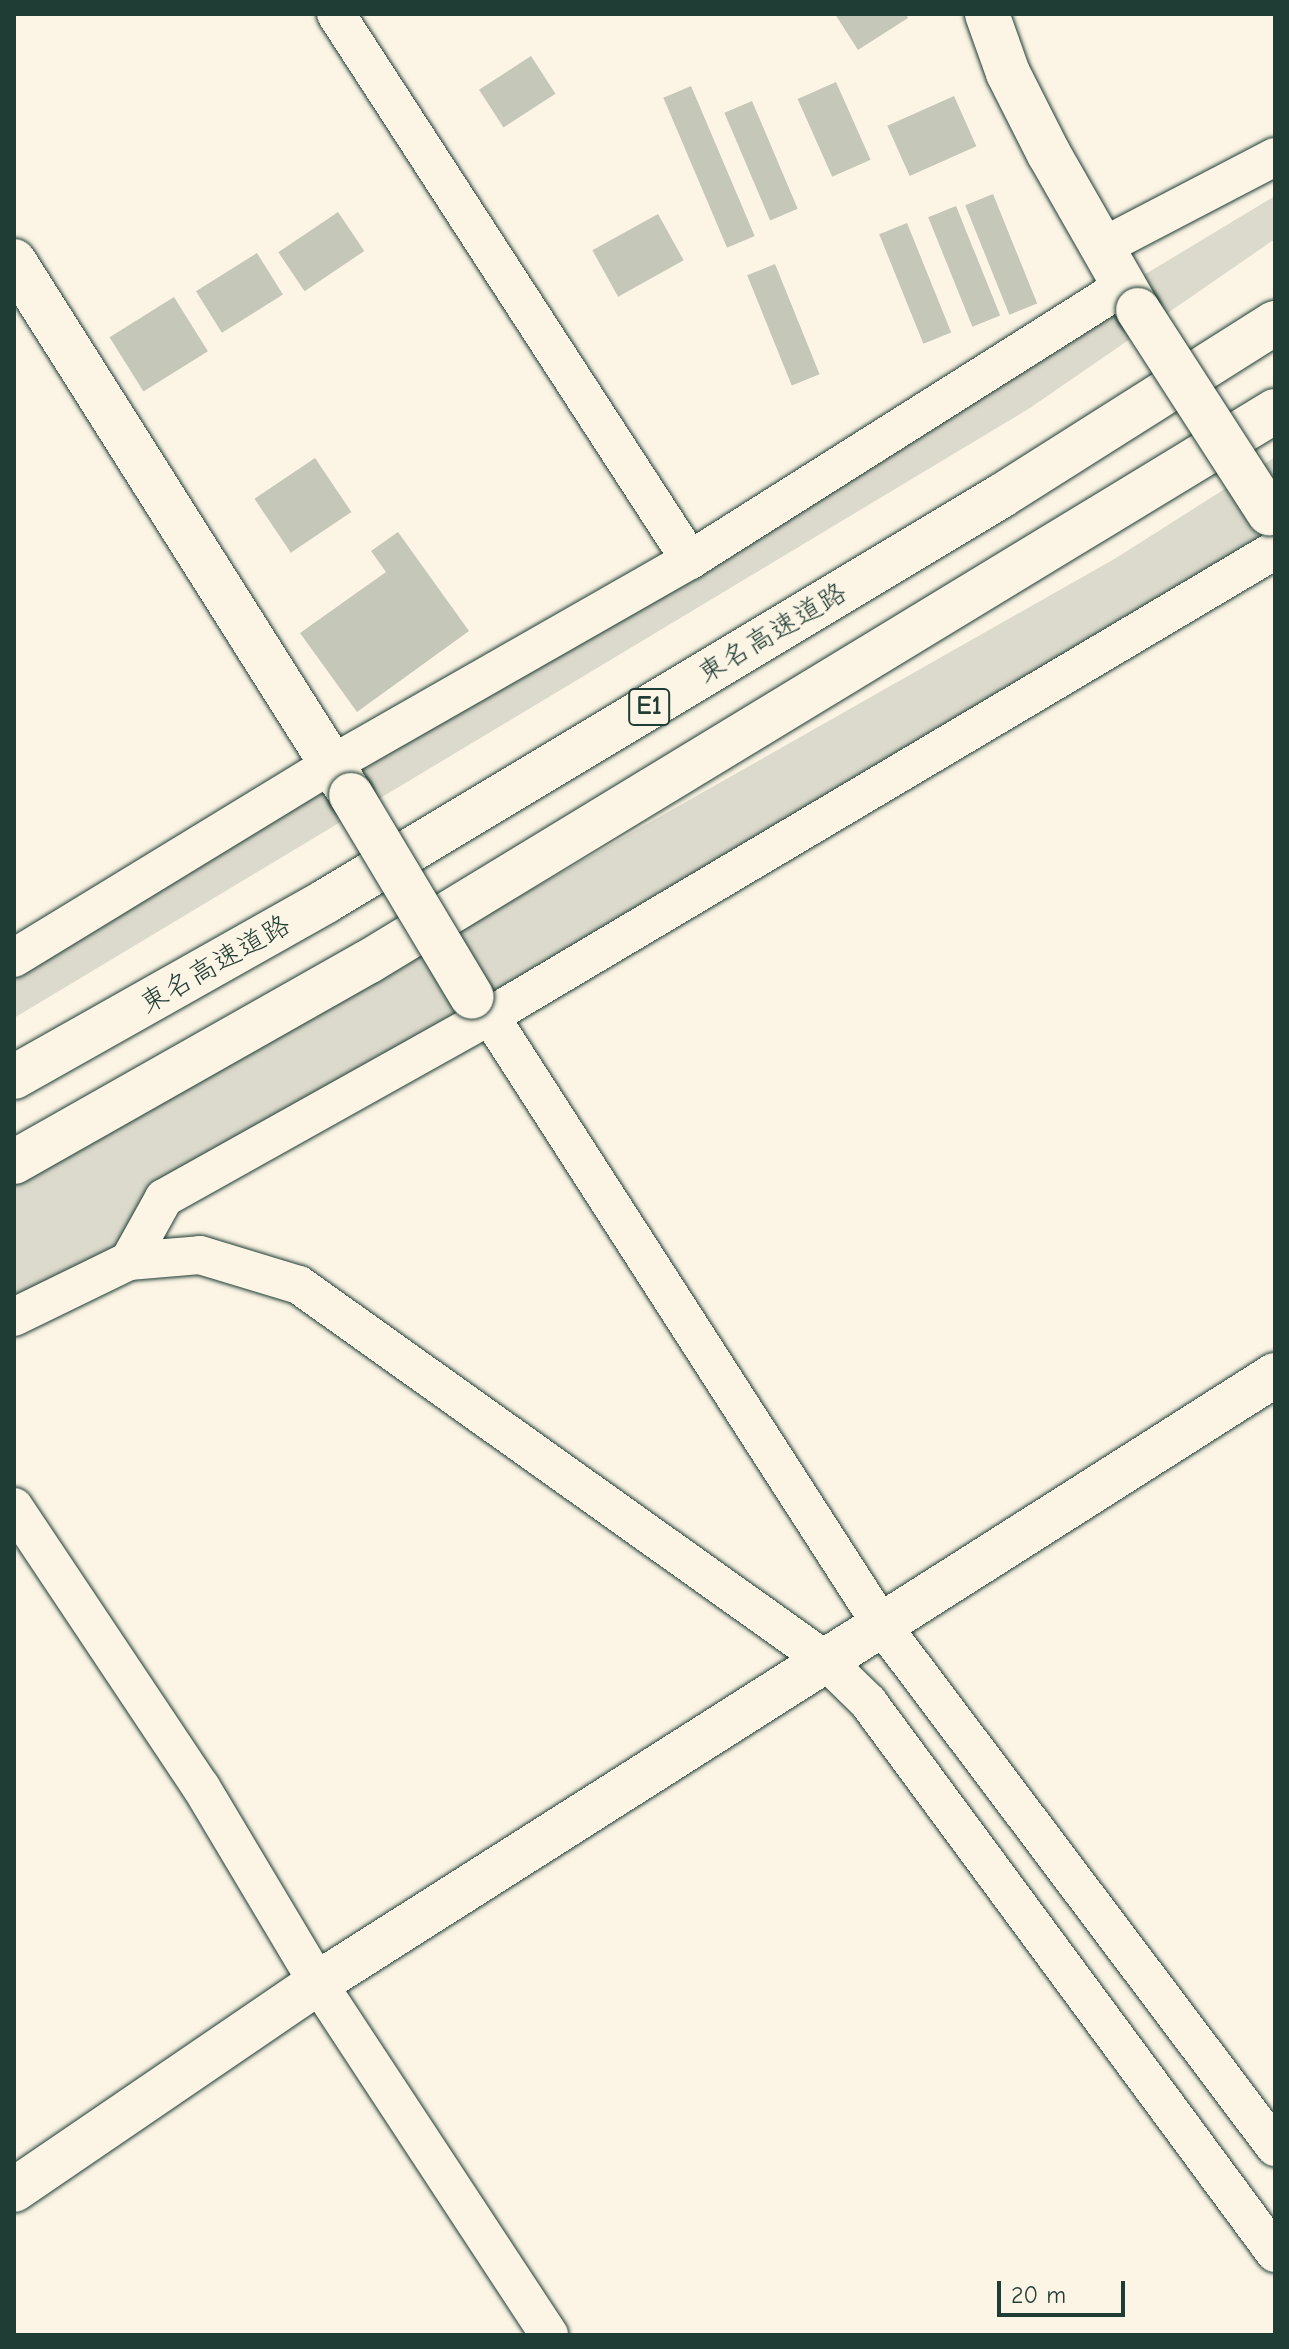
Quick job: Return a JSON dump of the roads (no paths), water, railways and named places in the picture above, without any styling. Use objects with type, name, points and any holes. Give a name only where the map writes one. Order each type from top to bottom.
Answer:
[{"type":"main road","points":[[987,14],[1008,73],[1100,248],[1273,529]]},
{"type":"main road","points":[[14,261],[342,780],[481,1007]]},
{"type":"main road","name":"東名高速道路","points":[[14,1077],[380,868],[987,504],[1275,323]]},
{"type":"main road","points":[[14,1162],[368,962],[1275,411]]},
{"type":"main road","points":[[14,2190],[318,1983],[1275,1375]]},
{"type":"street","points":[[336,14],[690,560]]},
{"type":"street","points":[[1100,248],[1275,157]]},
{"type":"street","points":[[14,958],[342,780],[690,560],[1131,298]]},
{"type":"street","points":[[129,1261],[164,1198],[1273,529]]},
{"type":"street","points":[[481,1007],[881,1624],[1275,2147]]},
{"type":"street","points":[[14,1317],[129,1261],[200,1255],[299,1285],[824,1659],[868,1702],[1275,2253]]},
{"type":"street","points":[[14,1507],[201,1787],[318,1983],[549,2335]]}]
